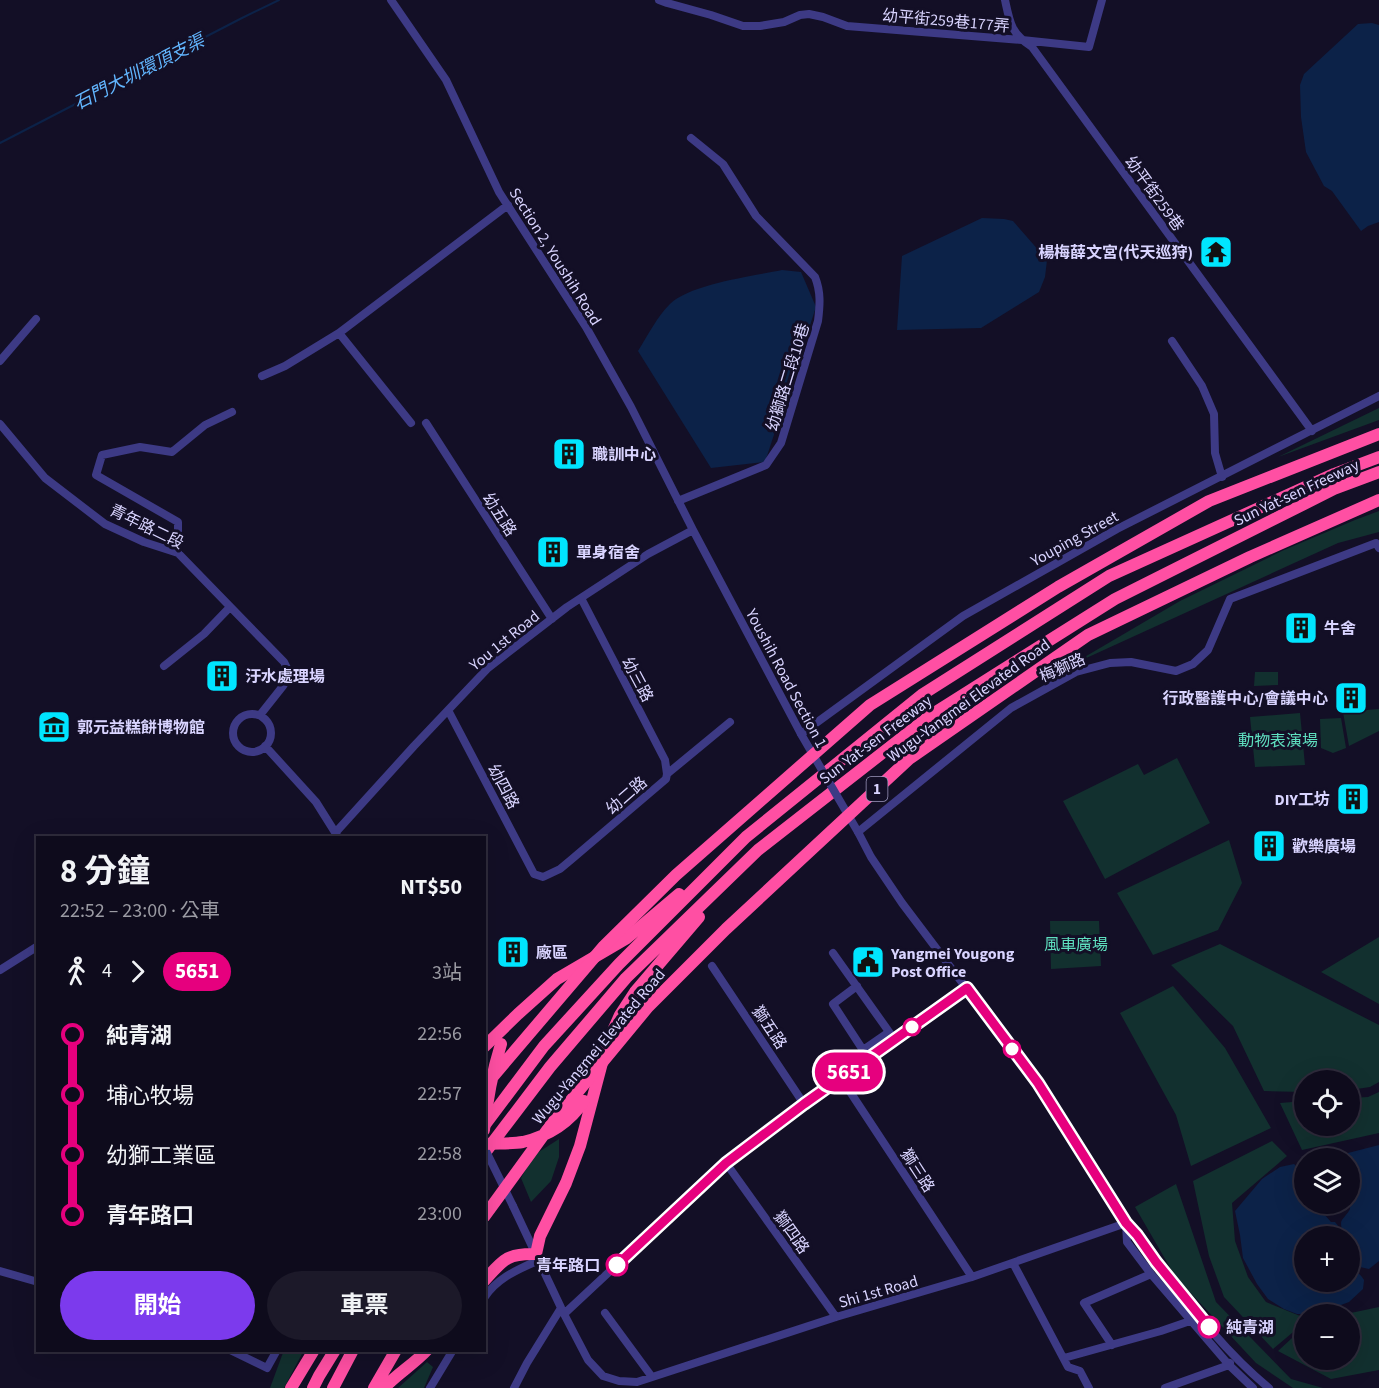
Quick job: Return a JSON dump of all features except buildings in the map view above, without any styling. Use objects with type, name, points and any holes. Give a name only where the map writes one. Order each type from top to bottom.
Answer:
[{"type":"highway","points":[[486,1085],[604,946],[676,875],[870,705],[1058,587],[1209,501],[1379,434]]},
{"type":"highway","name":"Sun Yat-sen Freeway","points":[[486,1125],[552,1038],[619,964],[746,837],[923,694],[1109,576],[1334,474],[1379,457]]},
{"type":"highway","name":"Sun Yat-sen Freeway","points":[[486,1150],[550,1066],[626,978],[758,850],[931,715],[1115,599],[1334,489],[1379,472]]},
{"type":"highway","name":"Wugu-Yangmei Elevated Road","points":[[486,1214],[554,1122],[648,1007],[726,929],[909,759],[1088,635],[1250,557],[1379,500]]},
{"type":"highway","points":[[486,1045],[557,979],[627,938],[746,837]]},
{"type":"highway","points":[[486,1279],[502,1262],[518,1254],[537,1257],[540,1236],[567,1183],[580,1146],[607,1044],[620,1015],[635,992],[744,864]]},
{"type":"highway","points":[[486,1110],[493,1070],[501,1044],[518,1014]]},
{"type":"highway","points":[[486,1146],[521,1142],[552,1132],[577,1111],[597,1083]]},
{"type":"highway","points":[[291,1388],[313,1352]]},
{"type":"highway","points":[[313,1388],[333,1352]]},
{"type":"highway","points":[[333,1388],[352,1352]]},
{"type":"highway","points":[[374,1388],[395,1352]]},
{"type":"highway","points":[[384,1388],[425,1352]]},
{"type":"street","name":"Section 2, Youshih Road","points":[[392,0],[446,80],[499,192],[586,327],[631,407],[693,530]]},
{"type":"street","name":"幼平街259巷177弄","points":[[659,0],[743,26],[784,22],[809,14],[847,26],[1089,47],[1102,0]]},
{"type":"street","name":"幼平街259巷","points":[[1005,0],[1010,24],[1022,40],[1032,47],[1312,431]]},
{"type":"street","name":"幼獅路二段10巷","points":[[678,501],[766,465],[781,443],[818,321],[820,306],[819,287],[815,277],[756,216],[723,164],[691,138]]},
{"type":"street","points":[[262,376],[285,366],[339,333],[508,205]]},
{"type":"street","points":[[0,361],[36,320]]},
{"type":"street","points":[[339,333],[411,423]]},
{"type":"street","points":[[1172,341],[1202,386],[1214,414],[1215,453],[1222,477]]},
{"type":"street","name":"Youping Street","points":[[801,734],[963,616],[1117,529],[1379,396]]},
{"type":"street","points":[[178,553],[178,522],[96,475],[102,455],[140,447],[172,452],[205,425],[232,412]]},
{"type":"street","name":"幼五路","points":[[426,423],[552,619]]},
{"type":"street","name":"青年路二段","points":[[0,424],[45,478],[105,524],[144,542],[178,553],[284,662],[290,674],[260,715]]},
{"type":"street","name":"You 1st Road","points":[[337,834],[414,746],[488,668],[581,598],[648,554],[693,530]]},
{"type":"street","name":"Youshih Road Section 1","points":[[693,530],[801,734],[871,857],[902,903],[1038,1083],[1126,1223],[1196,1312],[1235,1357],[1269,1388]]},
{"type":"street","name":"梅獅路","points":[[858,832],[1011,708],[1076,672],[1110,663],[1131,662],[1176,671],[1193,664],[1208,650],[1230,599],[1376,543],[1379,548]]},
{"type":"street","name":"幼三路","points":[[581,598],[665,760],[667,774]]},
{"type":"street","points":[[164,666],[204,634],[230,607]]},
{"type":"street","name":"幼四路","points":[[448,710],[534,874]]},
{"type":"street","points":[[252,714],[264,718],[270,727],[271,737],[265,746],[250,752],[237,744],[234,728],[237,721],[252,714]]},
{"type":"street","name":"幼二路","points":[[534,874],[543,877],[560,869],[666,779],[667,774],[730,722]]},
{"type":"street","points":[[265,746],[316,802],[337,834]]},
{"type":"street","points":[[0,970],[36,947]]},
{"type":"street","points":[[833,953],[892,1036]]},
{"type":"street","name":"獅五路","points":[[712,966],[804,1104]]},
{"type":"street","points":[[857,986],[832,1004],[863,1050],[892,1036],[967,988]]},
{"type":"street","points":[[514,1388],[527,1363],[563,1311],[726,1163],[841,1078],[892,1036]]},
{"type":"street","name":"獅三路","points":[[841,1078],[972,1277]]},
{"type":"street","points":[[486,1150],[563,1311]]},
{"type":"street","name":"獅四路","points":[[726,1163],[836,1317]]},
{"type":"street","name":"Youshih Road Section 1","points":[[1126,1223],[1127,1242],[1151,1274],[1228,1365],[1253,1388]]},
{"type":"street","name":"Shi 1st Road","points":[[563,1311],[588,1360],[603,1376],[619,1381],[637,1382],[836,1317],[972,1277],[1126,1223]]},
{"type":"street","points":[[486,1295],[490,1288],[506,1275],[537,1257]]},
{"type":"street","points":[[1013,1263],[1068,1367],[1080,1371],[1089,1388]]},
{"type":"street","points":[[0,1270],[36,1281]]},
{"type":"street","points":[[1112,1345],[1084,1304],[1151,1274]]},
{"type":"street","points":[[605,1313],[652,1377]]},
{"type":"street","points":[[1064,1358],[1190,1321]]},
{"type":"street","points":[[234,1352],[267,1368],[276,1352]]},
{"type":"street","points":[[430,1388],[452,1352]]},
{"type":"street","points":[[1165,1388],[1228,1365],[1235,1357]]},
{"type":"green space","points":[[1379,408],[1379,420],[1278,457]]},
{"type":"green space","points":[[1379,511],[1379,532],[1338,543],[1071,665],[1180,601],[1284,550]]},
{"type":"green space","points":[[1255,672],[1278,672],[1278,685],[1254,686]]},
{"type":"green space","points":[[1379,709],[1379,731],[1349,746],[1343,712]]},
{"type":"green space","name":"動物表演場","points":[[1300,713],[1305,765],[1255,767],[1250,717]]},
{"type":"green space","points":[[1341,718],[1346,748],[1333,753],[1321,748],[1320,719]]},
{"type":"green space","points":[[1177,758],[1210,823],[1105,879],[1063,801],[1138,764],[1144,775]]},
{"type":"green space","points":[[1229,840],[1242,883],[1218,930],[1153,955],[1117,893]]},
{"type":"green space","name":"風車廣場","points":[[1050,921],[1099,921],[1101,966],[1051,969]]},
{"type":"green space","points":[[1379,937],[1379,1004],[1321,972]]},
{"type":"green space","points":[[1220,944],[1379,1025],[1379,1082],[1370,1087],[1360,1088],[1360,1070],[1294,1070],[1294,1092],[1264,1091],[1233,1026],[1171,965]]},
{"type":"green space","points":[[1173,986],[1225,1048],[1271,1128],[1191,1166],[1176,1115],[1120,1013]]},
{"type":"green space","points":[[1379,1092],[1379,1133],[1311,1148],[1301,1148],[1295,1136],[1360,1136],[1360,1097]]},
{"type":"green space","points":[[1294,1102],[1294,1133],[1280,1103]]},
{"type":"green space","points":[[559,1139],[559,1157],[551,1181],[531,1202],[521,1178],[534,1155]]},
{"type":"green space","points":[[1272,1141],[1287,1156],[1232,1203],[1235,1241],[1248,1277],[1266,1302],[1294,1313],[1294,1331],[1273,1349],[1224,1297],[1209,1256],[1193,1181]]},
{"type":"green space","points":[[1176,1184],[1216,1302],[1291,1379],[1323,1388],[1293,1388],[1256,1363],[1175,1276],[1135,1207]]},
{"type":"green space","points":[[1379,1307],[1379,1370],[1331,1379],[1314,1370],[1360,1370],[1360,1311]]},
{"type":"green space","points":[[1294,1336],[1294,1359],[1278,1351]]},
{"type":"green space","points":[[283,1352],[303,1352],[284,1388],[270,1388]]},
{"type":"green space","points":[[427,1362],[433,1367],[424,1388],[398,1388]]},
{"type":"water","points":[[1358,24],[1379,25],[1379,222],[1361,231],[1332,191],[1324,186],[1306,152],[1301,117],[1300,85],[1304,74]]},
{"type":"water","points":[[982,218],[1013,221],[1047,260],[1045,277],[1039,292],[981,328],[897,330],[902,256]]},
{"type":"water","points":[[782,270],[801,272],[816,307],[765,462],[711,468],[638,351],[661,315],[679,297],[707,286]]},
{"type":"water","points":[[1379,1145],[1379,1261],[1369,1269],[1360,1267],[1360,1226],[1341,1226],[1341,1221],[1346,1214],[1360,1214],[1360,1150]]},
{"type":"water","name":"純青湖","points":[[1294,1164],[1294,1214],[1324,1214],[1338,1226],[1294,1226],[1294,1292],[1360,1292],[1349,1302],[1344,1304],[1294,1304],[1294,1313],[1284,1309],[1268,1299],[1243,1258],[1235,1211],[1262,1179],[1280,1167]]},
{"type":"water","name":"純青湖","points":[[1360,1275],[1364,1280],[1363,1289],[1360,1292]]},
{"type":"waterway","name":"石門大圳環頂支渠","points":[[0,143],[279,0]]},
{"type":"bus line","name":"5651","points":[[617,1265],[726,1163],[804,1104],[967,988],[1038,1083],[1126,1223],[1209,1327]]},
{"type":"place","name":"楊梅薛文宮(代天巡狩)","points":[[1216,252]]},
{"type":"place","name":"職訓中心","points":[[569,454]]},
{"type":"place","name":"單身宿舍","points":[[553,552]]},
{"type":"place","name":"牛舍","points":[[1301,628]]},
{"type":"place","name":"汙水處理場","points":[[222,676]]},
{"type":"place","name":"行政醫護中心/會議中心","points":[[1351,698]]},
{"type":"place","name":"郭元益糕餅博物館","points":[[54,727]]},
{"type":"place","name":"DIY工坊","points":[[1353,799]]},
{"type":"place","name":"歡樂廣場","points":[[1269,846]]},
{"type":"place","name":"廠區","points":[[513,952]]},
{"type":"place","name":"Yangmei Yougong Post Office","points":[[868,962]]},
{"type":"place","name":"青年路口","points":[[617,1265]]},
{"type":"place","name":"純青湖","points":[[1209,1327]]}]
